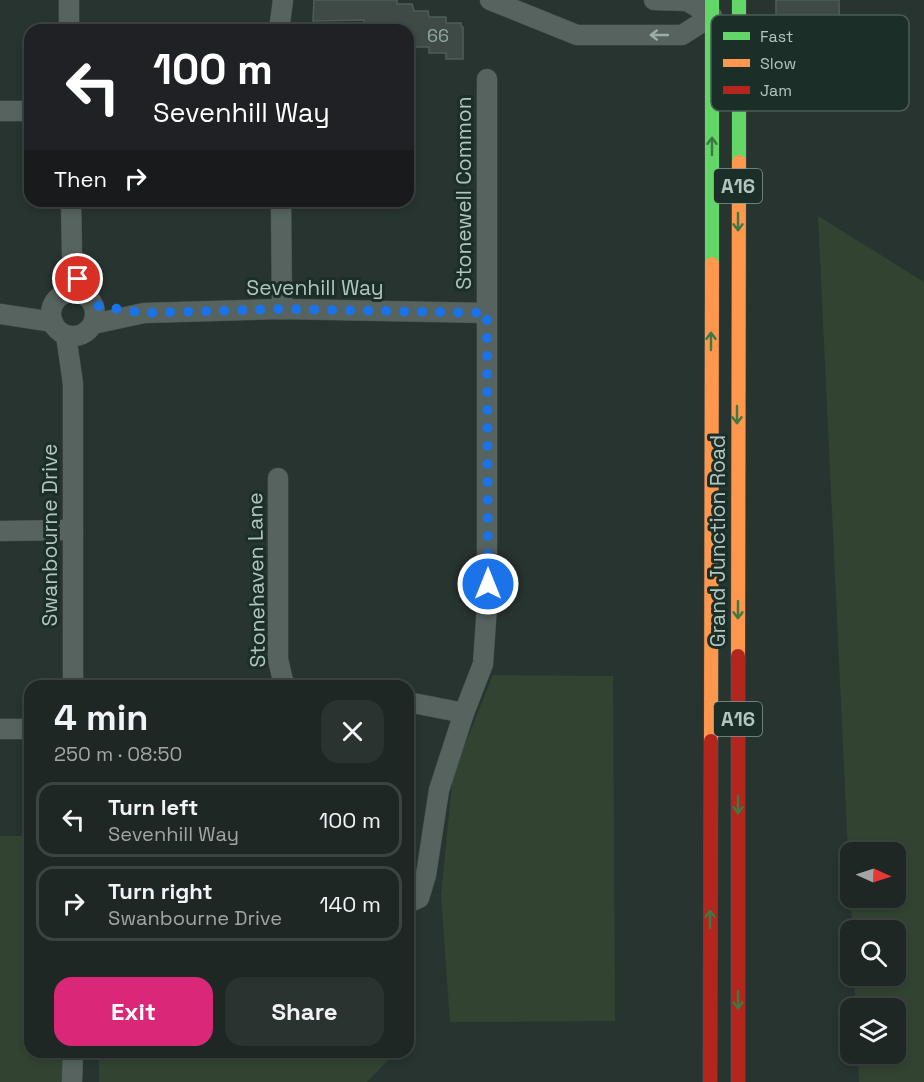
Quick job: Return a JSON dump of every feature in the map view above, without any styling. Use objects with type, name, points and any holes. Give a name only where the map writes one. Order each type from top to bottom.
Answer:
[{"type":"highway","points":[[712,8],[736,15]]},
{"type":"highway","name":"Grand Junction Road","points":[[710,1082],[712,111]]},
{"type":"highway","name":"Grand Junction Road","points":[[738,1082],[739,111]]},
{"type":"street","points":[[69,0],[69,24]]},
{"type":"street","points":[[280,24],[283,0]]},
{"type":"street","points":[[490,0],[577,35],[682,35],[712,8]]},
{"type":"street","points":[[654,0],[687,1],[712,8]]},
{"type":"street","name":"Stonewell Common","points":[[414,900],[418,898],[426,875],[439,790],[483,664],[488,606],[487,79]]},
{"type":"street","points":[[0,111],[24,111]]},
{"type":"street","name":"Swanbourne Drive","points":[[71,207],[73,680]]},
{"type":"street","points":[[281,207],[282,309]]},
{"type":"street","name":"Sevenhill Way","points":[[2,314],[73,315],[282,309],[487,313]]},
{"type":"street","name":"Stonehaven Lane","points":[[278,478],[278,659],[283,680]]},
{"type":"street","points":[[0,531],[72,530]]},
{"type":"street","points":[[414,703],[464,713]]},
{"type":"street","points":[[0,729],[24,729]]},
{"type":"street","points":[[72,1082],[73,1058]]},
{"type":"green space","points":[[818,216],[924,282],[924,1082],[859,1082],[858,1064],[906,1064],[906,998],[855,998],[855,986],[906,986],[906,920],[852,920],[851,908],[906,908],[906,842],[848,842]]},
{"type":"green space","points":[[493,675],[613,676],[615,1021],[450,1022],[441,895],[453,774]]},
{"type":"green space","points":[[0,836],[24,836],[24,1058],[65,1058],[63,1082],[0,1082]]},
{"type":"green space","points":[[99,1058],[390,1058],[367,1082],[99,1082]]},
{"type":"building","points":[[314,0],[397,0],[397,4],[412,4],[414,11],[428,11],[429,17],[446,17],[446,23],[461,23],[463,59],[446,59],[446,53],[429,53],[429,47],[414,47],[414,24],[364,24],[364,20],[313,21]]},
{"type":"building","points":[[776,0],[839,0],[839,15],[776,15]]},
{"type":"traffic: fast","points":[[712,0],[712,15]]},
{"type":"traffic: fast","points":[[739,0],[739,15]]},
{"type":"traffic: fast","points":[[712,111],[712,264]]},
{"type":"traffic: fast","points":[[739,111],[739,162]]},
{"type":"traffic: slow","points":[[738,656],[739,162]]},
{"type":"traffic: slow","points":[[711,741],[712,264]]},
{"type":"traffic: jam","points":[[738,656],[738,1082]]},
{"type":"traffic: jam","points":[[710,1082],[711,741]]},
{"type":"route","points":[[78,279],[93,305],[144,313],[282,309],[487,313],[488,584]]}]
